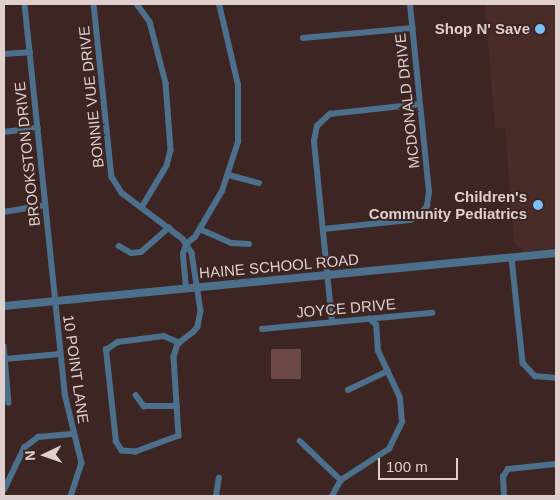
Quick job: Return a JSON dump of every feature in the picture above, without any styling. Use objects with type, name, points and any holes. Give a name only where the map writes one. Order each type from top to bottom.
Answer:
[{"type":"street","name":"BROOKSTON DRIVE","points":[[25,4],[54,301]]},
{"type":"street","name":"BONNIE VUE DRIVE","points":[[94,4],[112,177],[122,193],[143,206],[169,228],[186,244],[192,253],[199,287],[200,321],[194,332],[180,343]]},
{"type":"street","points":[[137,4],[150,22],[166,82],[171,150],[167,166],[143,206]]},
{"type":"street","points":[[186,289],[183,254],[186,244],[200,229],[229,175],[238,142],[240,110],[235,72],[219,4]]},
{"type":"street","name":"MCDONALD DRIVE","points":[[323,229],[402,222],[422,214],[429,197],[410,4]]},
{"type":"street","points":[[303,38],[413,28]]},
{"type":"street","points":[[4,54],[30,52]]},
{"type":"street","points":[[332,322],[314,141],[320,121],[330,114],[420,104]]},
{"type":"street","points":[[4,132],[38,128]]},
{"type":"street","points":[[229,175],[259,183]]},
{"type":"street","points":[[4,212],[45,206]]},
{"type":"street","points":[[120,246],[131,253],[141,252],[169,228]]},
{"type":"street","points":[[200,229],[231,243],[249,244]]},
{"type":"street","name":"HAINE SCHOOL ROAD","points":[[4,306],[556,253]]},
{"type":"street","points":[[512,258],[523,363],[535,376],[556,378]]},
{"type":"street","name":"10 POINT LANE","points":[[54,301],[60,354],[74,434],[82,463],[71,496]]},
{"type":"street","name":"JOYCE DRIVE","points":[[262,329],[432,313]]},
{"type":"street","points":[[332,496],[341,480],[382,455],[397,438],[402,406],[378,351],[376,325],[369,318]]},
{"type":"street","points":[[164,336],[180,343],[175,349],[173,364],[180,431],[175,439],[136,452],[122,452],[116,442],[106,356],[109,346],[118,342],[164,336]]},
{"type":"street","points":[[4,346],[9,403]]},
{"type":"street","points":[[5,359],[60,354]]},
{"type":"street","points":[[348,390],[388,371]]},
{"type":"street","points":[[136,395],[144,406],[177,406]]},
{"type":"street","points":[[4,490],[24,448],[38,437],[74,434]]},
{"type":"street","points":[[300,441],[341,480]]},
{"type":"street","points":[[504,496],[503,477],[508,469],[556,464]]},
{"type":"street","points":[[216,496],[219,478]]},
{"type":"shaded area","points":[[485,4],[556,4],[556,248],[525,252],[514,243],[505,128],[495,129]]},
{"type":"shaded area","points":[[271,349],[301,349],[301,379],[271,379]]},
{"type":"place","name":"Shop N' Save","points":[[540,29]]},
{"type":"place","name":"Children's Community Pediatrics","points":[[538,205]]}]
